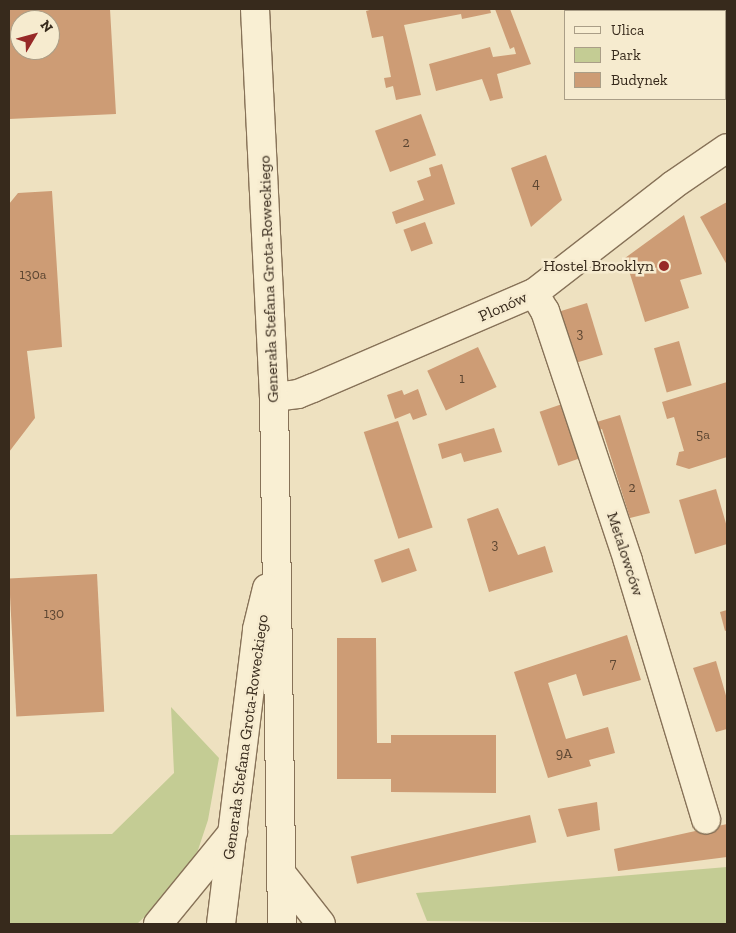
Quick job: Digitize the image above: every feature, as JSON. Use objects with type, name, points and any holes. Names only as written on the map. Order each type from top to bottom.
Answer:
[{"type":"street","name":"Generała Stefana Grota-Roweckiego","points":[[255,9],[274,397],[282,924]]},
{"type":"street","name":"Plonów","points":[[274,397],[298,394],[534,293],[673,185],[727,148]]},
{"type":"street","name":"Metalowców","points":[[534,293],[545,311],[628,561],[706,819]]},
{"type":"street","name":"Generała Stefana Grota-Roweckiego","points":[[221,924],[257,629],[277,550]]},
{"type":"street","points":[[158,924],[233,832]]},
{"type":"street","points":[[282,874],[321,924]]},
{"type":"green space","points":[[171,707],[219,758],[208,820],[198,850],[178,885],[137,924],[9,924],[9,835],[112,834],[174,773]]},
{"type":"green space","points":[[727,867],[727,924],[427,921],[416,893]]},
{"type":"building","points":[[9,9],[110,9],[116,114],[9,119]]},
{"type":"building","points":[[373,9],[490,9],[491,13],[462,19],[461,14],[404,25],[421,95],[396,100],[393,86],[386,88],[384,78],[391,77],[383,36],[372,38],[366,11]]},
{"type":"building","points":[[495,9],[510,9],[531,64],[497,74],[503,98],[490,101],[482,79],[436,91],[429,64],[490,47],[493,57],[516,54],[514,47],[510,49]]},
{"type":"building","points":[[727,16],[727,89],[726,89]]},
{"type":"building","points":[[421,114],[436,155],[390,172],[375,131]]},
{"type":"building","points":[[546,155],[562,200],[531,227],[511,168]]},
{"type":"building","points":[[442,164],[455,204],[396,224],[392,212],[424,200],[417,181],[431,176],[429,168]]},
{"type":"building","points":[[52,191],[62,347],[27,351],[35,418],[9,452],[9,204],[18,193]]},
{"type":"building","points":[[727,202],[727,265],[700,217]]},
{"type":"building","name":"Hostel Brooklyn","points":[[684,215],[702,274],[680,280],[689,308],[645,322],[625,258]]},
{"type":"building","points":[[425,222],[433,244],[411,251],[403,230]]},
{"type":"building","points":[[587,303],[603,355],[571,364],[555,313]]},
{"type":"building","points":[[679,341],[692,385],[667,392],[654,348]]},
{"type":"building","points":[[478,347],[497,387],[446,411],[427,371]]},
{"type":"building","points":[[727,382],[727,457],[689,469],[676,465],[679,452],[684,451],[674,417],[667,419],[662,402]]},
{"type":"building","points":[[418,389],[427,415],[413,420],[410,413],[395,419],[387,395],[402,390],[404,395]]},
{"type":"building","points":[[568,402],[587,456],[558,466],[540,412]]},
{"type":"building","points":[[620,415],[650,513],[630,518],[602,429],[592,432],[590,424]]},
{"type":"building","points":[[398,421],[433,528],[398,539],[364,432]]},
{"type":"building","points":[[494,428],[502,452],[464,462],[461,453],[442,459],[438,444]]},
{"type":"building","points":[[716,489],[727,527],[727,544],[695,554],[679,500]]},
{"type":"building","points":[[498,508],[518,555],[545,546],[553,572],[489,592],[467,519]]},
{"type":"building","points":[[409,548],[417,571],[382,583],[374,560]]},
{"type":"building","points":[[97,574],[104,712],[16,716],[9,579]]},
{"type":"building","points":[[727,610],[727,630],[725,631],[720,612]]},
{"type":"building","points":[[627,635],[641,680],[583,696],[576,674],[548,683],[566,739],[608,727],[615,753],[589,760],[591,766],[548,778],[514,672]]},
{"type":"building","points":[[337,638],[376,638],[377,743],[391,743],[391,735],[496,735],[496,793],[391,792],[391,779],[337,779]]},
{"type":"building","points":[[716,661],[727,699],[727,729],[716,732],[693,668]]},
{"type":"building","points":[[597,802],[600,830],[567,837],[558,809]]},
{"type":"building","points":[[530,815],[536,842],[357,884],[351,856]]},
{"type":"building","points":[[727,824],[727,857],[618,871],[614,849]]},
{"type":"place","name":"Hostel Brooklyn","points":[[664,266]]}]
